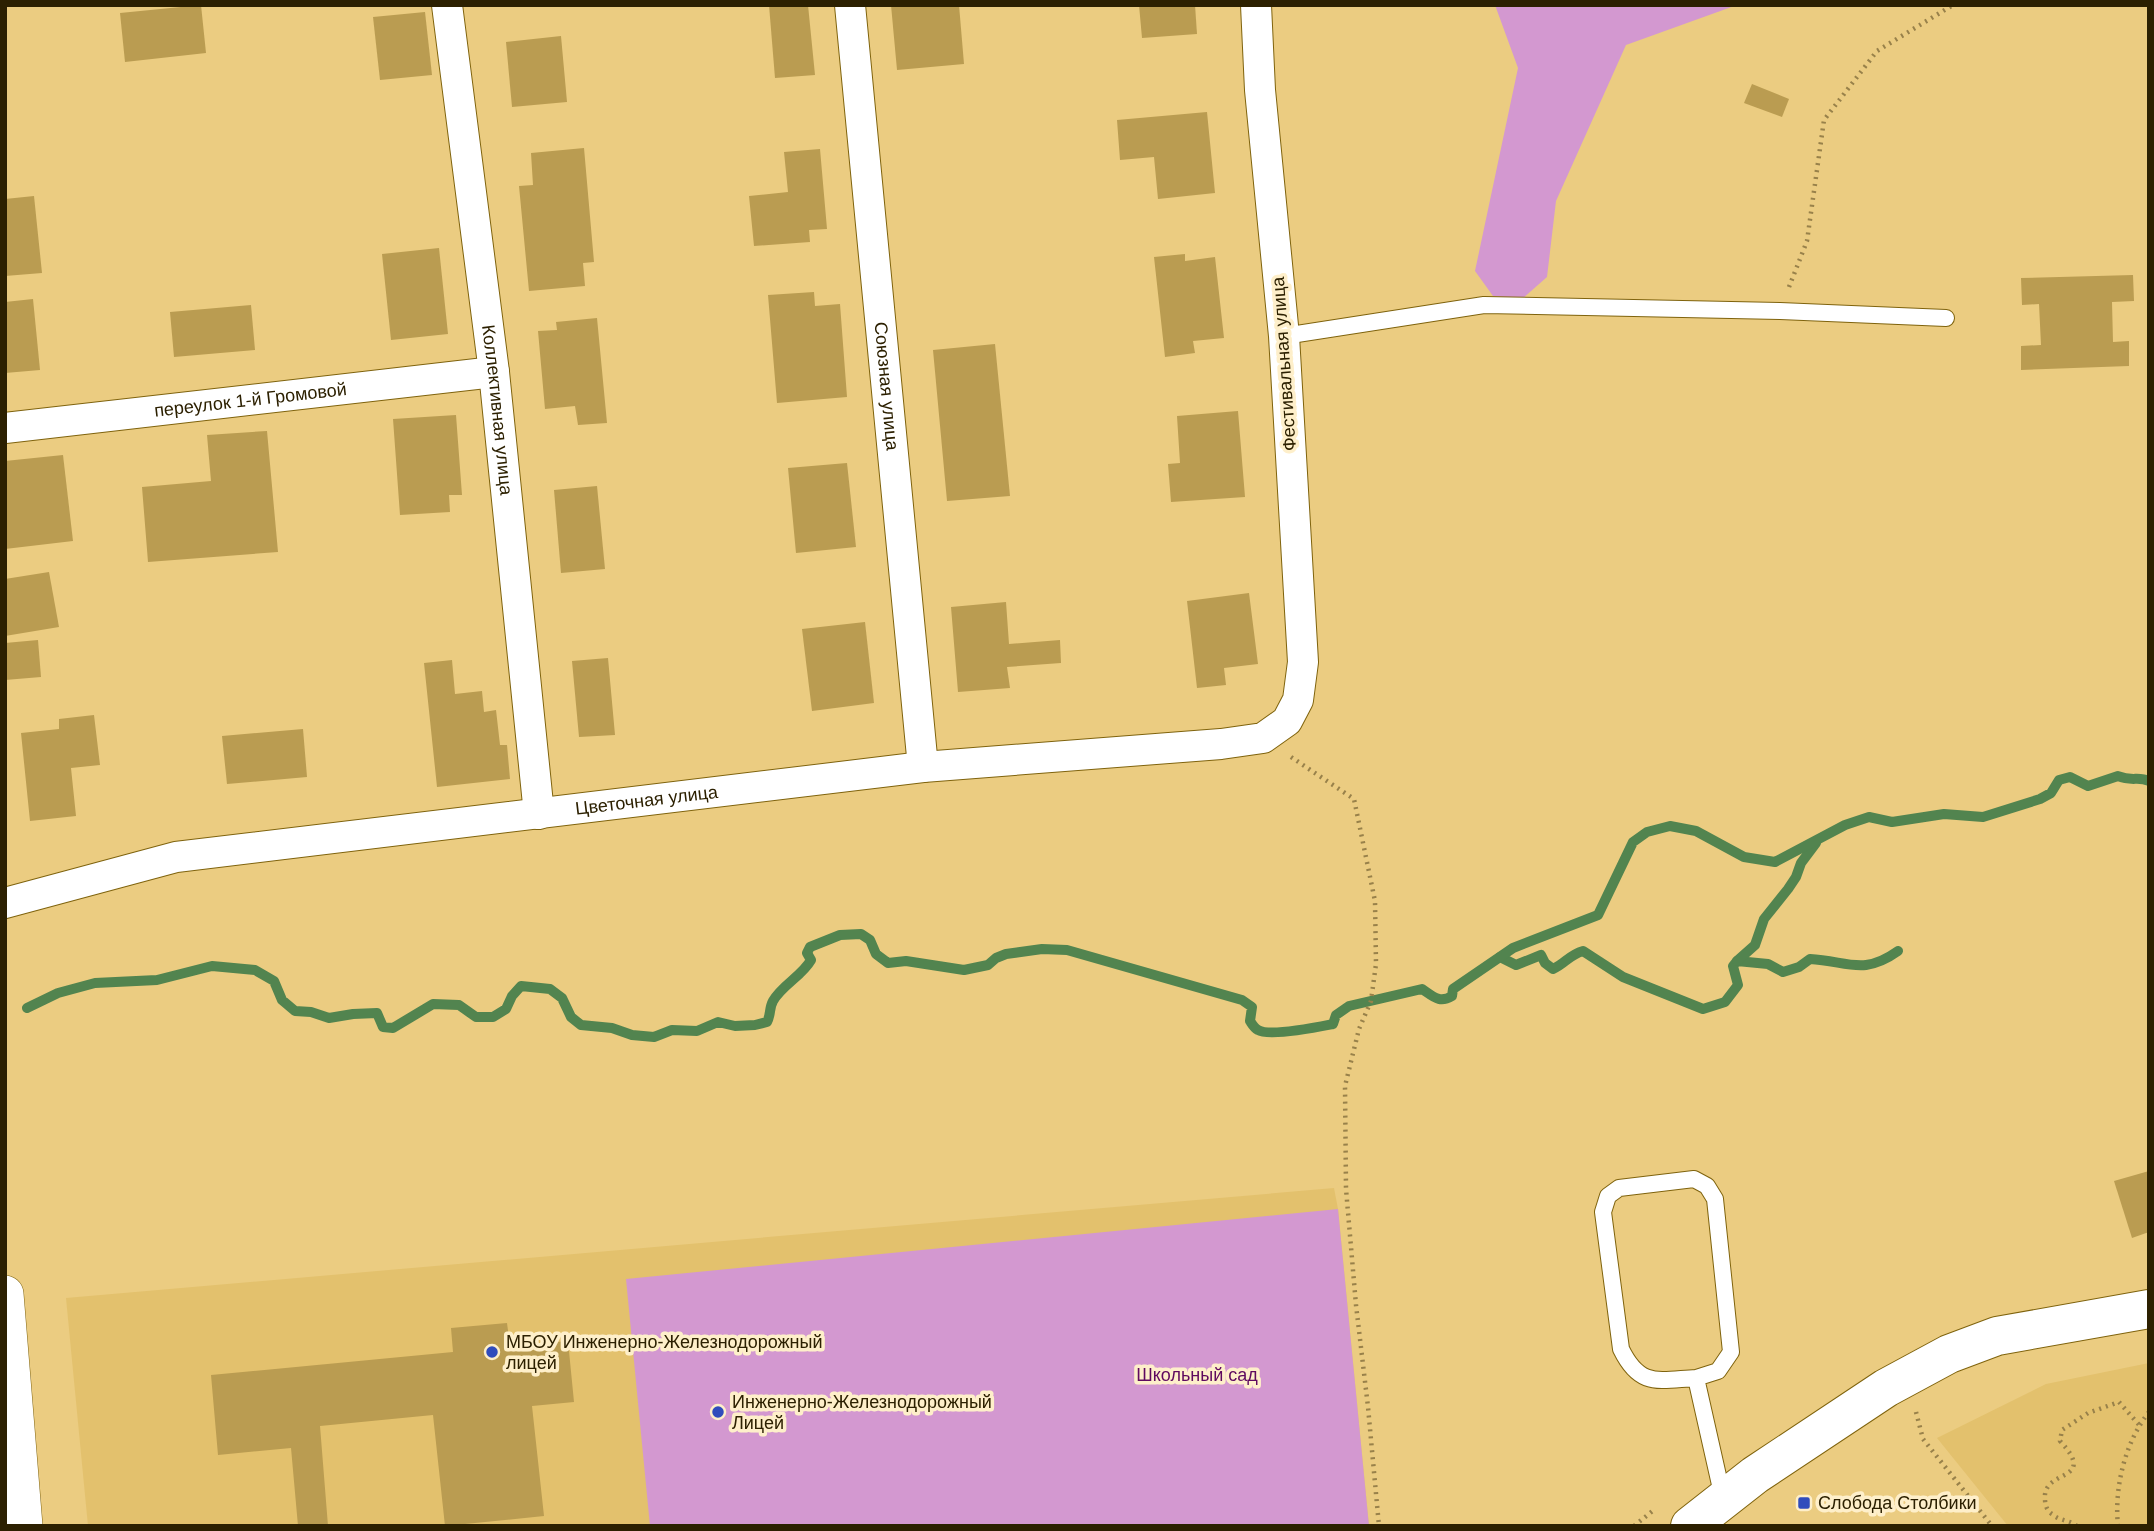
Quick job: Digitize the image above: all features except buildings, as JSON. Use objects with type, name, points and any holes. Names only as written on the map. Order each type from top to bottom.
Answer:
[{"type":"main road","points":[[1690,1526],[1755,1475],[1886,1388],[1949,1354],[1997,1336],[2149,1309]]},
{"type":"street","name":"Коллективная улица","points":[[447,5],[494,372],[540,814]]},
{"type":"street","name":"Союзная улица","points":[[850,5],[923,766]]},
{"type":"street","name":"Фестивальная улица","points":[[1256,5],[1260,90],[1284,337],[1303,662],[1297,700],[1287,721]]},
{"type":"street","name":"переулок 1-й Громовой","points":[[5,428],[494,372]]},
{"type":"street","name":"Цветочная улица","points":[[5,903],[176,857],[923,766],[1221,744],[1263,738],[1287,721]]},
{"type":"street","points":[[5,1294],[23,1526]]},
{"type":"lane","points":[[1284,337],[1485,305],[1780,311],[1946,318]]},
{"type":"lane","points":[[1693,1179],[1707,1185],[1715,1199],[1731,1352],[1718,1371],[1696,1378],[1658,1381],[1642,1377],[1629,1364],[1621,1349],[1603,1212],[1608,1196],[1619,1188],[1693,1179]]},
{"type":"lane","points":[[1696,1378],[1724,1500]]},
{"type":"path","points":[[1780,311],[1807,241],[1824,120],[1877,51],[1953,5]]},
{"type":"path","points":[[1263,738],[1354,799],[1376,901],[1376,964],[1371,1001],[1359,1028],[1345,1086],[1345,1131],[1346,1189],[1356,1306],[1379,1526]]},
{"type":"path","points":[[2077,1526],[2052,1515],[2046,1508],[2044,1496],[2048,1485],[2054,1479],[2063,1478],[2075,1465],[2073,1457],[2060,1441],[2062,1430],[2088,1413],[2119,1402],[2140,1426]]},
{"type":"path","points":[[2118,1526],[2119,1480],[2129,1448],[2149,1412]]},
{"type":"shaded area","name":"Инженерно-Железнодорожный Лицей","points":[[1334,1188],[1369,1526],[88,1526],[66,1298]]},
{"type":"shaded area","points":[[2149,1363],[2149,1526],[2008,1526],[1937,1438],[2046,1384]]},
{"type":"green space","points":[[1495,5],[1737,5],[1626,45],[1556,201],[1547,277],[1522,299],[1493,296],[1475,271],[1518,68]]},
{"type":"green space","name":"Школьный сад","points":[[1338,1209],[1369,1526],[650,1526],[626,1279]]},
{"type":"waterway","points":[[27,1008],[58,993],[95,983],[157,980],[212,966],[255,970],[274,981],[282,1000],[295,1011],[311,1012],[329,1018],[377,1013],[383,1027],[393,1028],[433,1004],[459,1005],[476,1017],[493,1017],[506,1009],[521,986],[550,989],[562,998],[571,1017],[581,1025],[654,1037],[672,1030],[697,1031],[718,1022],[735,1026],[767,1022],[777,995],[811,960],[807,953],[810,947],[840,935],[861,934],[870,940],[876,954],[888,963],[906,961],[964,970],[988,965],[1006,954],[1042,949],[1067,950],[1242,1000],[1252,1007],[1250,1021],[1253,1026],[1264,1032],[1283,1032],[1333,1024],[1336,1015],[1349,1006],[1422,989],[1440,999],[1452,996],[1453,989],[1513,948],[1598,915],[1633,842],[1647,832],[1670,826],[1696,831],[1744,857],[1775,862],[1845,825],[1869,817],[1892,822],[1944,814],[1983,817],[2040,799],[2051,793],[2059,780],[2070,777],[2088,786],[2118,776],[2149,781]]},
{"type":"waterway","points":[[1737,961],[1755,945],[1764,919],[1788,889],[1801,863],[1816,843]]},
{"type":"waterway","points":[[1500,957],[1516,965],[1541,955],[1545,963],[1553,969],[1583,951],[1623,977],[1703,1009],[1725,1002],[1738,985],[1733,966],[1737,961],[1768,964],[1783,972],[1799,967],[1810,959],[1865,965],[1886,959],[1898,951]]},
{"type":"place","name":"МБОУ Инженерно-Железнодорожный лицей","points":[[492,1352]]},
{"type":"place","name":"Инженерно-Железнодорожный Лицей","points":[[718,1412]]},
{"type":"place","name":"Слобода Столбики","points":[[1804,1503]]}]
